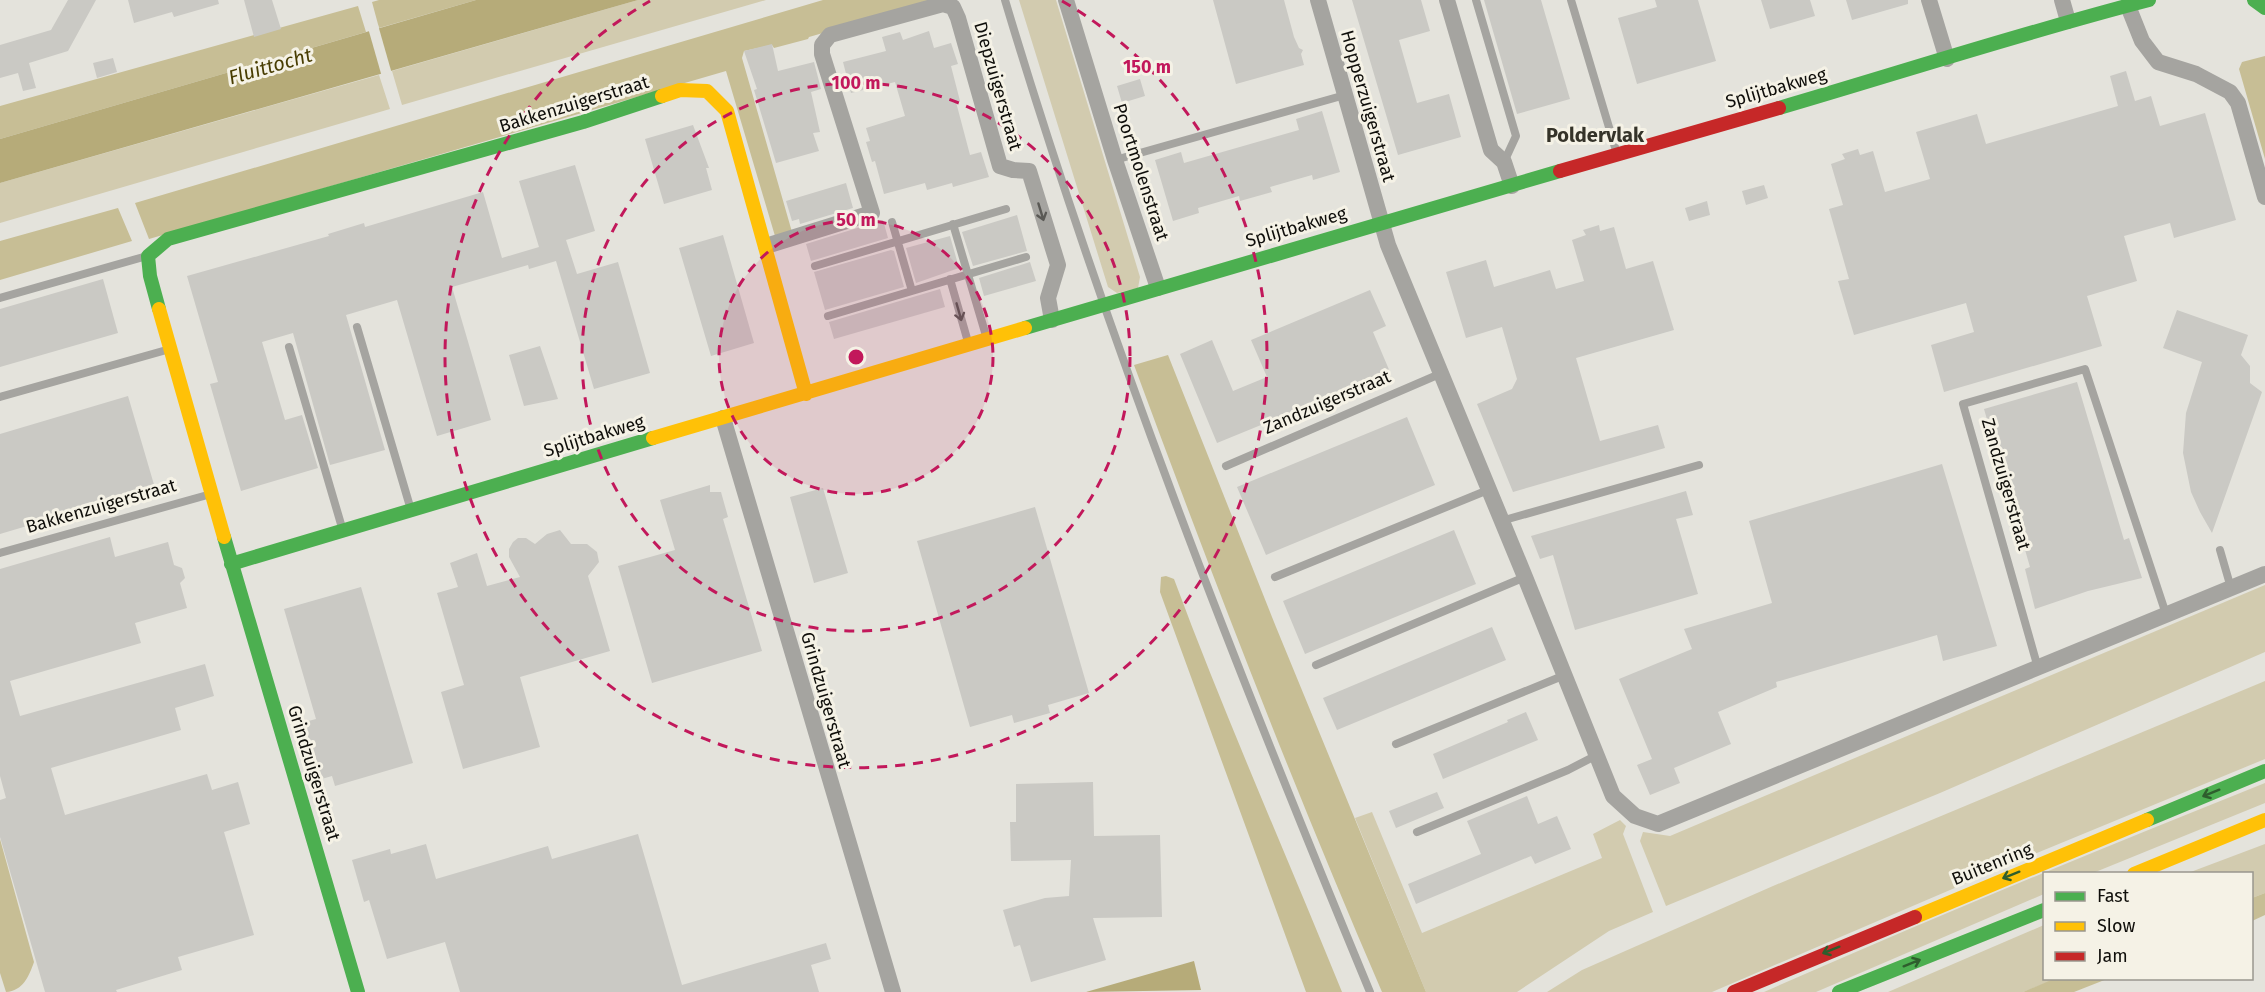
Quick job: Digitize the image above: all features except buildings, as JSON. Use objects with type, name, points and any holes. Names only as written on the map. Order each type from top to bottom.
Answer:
[{"type":"main road","name":"Splijtbakweg","points":[[231,564],[1158,288],[1947,59],[2068,21],[2149,0]]},
{"type":"main road","points":[[2254,0],[2265,8]]},
{"type":"main road","name":"Bakkenzuigerstraat","points":[[148,256],[168,238],[583,122],[680,90],[707,91],[727,111],[806,394]]},
{"type":"main road","points":[[148,256],[150,276],[231,564]]},
{"type":"main road","name":"Grindzuigerstraat","points":[[231,564],[358,992]]},
{"type":"main road","name":"Buitenring","points":[[1734,992],[2265,771]]},
{"type":"main road","points":[[2136,872],[2265,820]]},
{"type":"main road","points":[[1839,992],[2043,910]]},
{"type":"street","name":"Poortmolenstraat","points":[[1066,0],[1115,160],[1158,288]]},
{"type":"street","name":"Hopperzuigerstraat","points":[[1318,0],[1381,223]]},
{"type":"street","points":[[1447,0],[1491,150],[1504,162],[1512,186]]},
{"type":"street","points":[[1929,0],[1947,59]]},
{"type":"street","points":[[2062,0],[2068,21]]},
{"type":"street","name":"Diepzuigerstraat","points":[[766,246],[872,213],[822,54],[822,45],[830,35],[943,4],[953,7],[958,18],[1000,166],[1029,171],[1058,266],[1048,298],[1052,320]]},
{"type":"street","points":[[2128,6],[2142,41],[2158,62],[2196,74],[2230,92],[2238,103],[2265,197]]},
{"type":"street","points":[[1381,223],[1612,796],[1635,816],[1659,824],[2265,574]]},
{"type":"street","name":"Grindzuigerstraat","points":[[723,418],[893,992]]},
{"type":"lane","points":[[1005,0],[1037,106],[1104,305],[1211,600],[1370,992]]},
{"type":"lane","points":[[1476,0],[1516,136],[1504,162]]},
{"type":"lane","points":[[1571,0],[1617,154]]},
{"type":"lane","points":[[1115,160],[1345,95]]},
{"type":"lane","points":[[815,266],[1006,209]]},
{"type":"lane","points":[[892,222],[912,291]]},
{"type":"lane","points":[[953,224],[987,340]]},
{"type":"lane","name":"Bakkenzuigerstraat","points":[[0,298],[148,256]]},
{"type":"lane","points":[[828,316],[1026,257]]},
{"type":"lane","points":[[950,279],[969,345]]},
{"type":"lane","points":[[357,327],[411,511]]},
{"type":"lane","points":[[289,347],[343,531]]},
{"type":"lane","points":[[0,397],[170,349]]},
{"type":"lane","name":"Zandzuigerstraat","points":[[2038,668],[1963,404],[2085,369],[2166,615]]},
{"type":"lane","name":"Zandzuigerstraat","points":[[1226,466],[1442,373]]},
{"type":"lane","points":[[1501,521],[1699,465]]},
{"type":"lane","points":[[1275,577],[1488,490]]},
{"type":"lane","name":"Bakkenzuigerstraat","points":[[0,554],[211,494]]},
{"type":"lane","points":[[2220,550],[2231,588]]},
{"type":"lane","points":[[1316,665],[1525,577]]},
{"type":"lane","points":[[1396,744],[1564,675]]},
{"type":"lane","points":[[1417,832],[1568,770],[1597,755]]},
{"type":"shaded area","points":[[379,0],[476,0],[379,28],[372,2]]},
{"type":"shaded area","points":[[638,0],[766,0],[402,105],[392,71]]},
{"type":"shaded area","points":[[823,0],[937,0],[774,48],[772,45],[744,51],[742,58],[792,232],[775,236],[726,71],[149,239],[135,203]]},
{"type":"shaded area","points":[[1019,0],[1056,0],[1140,277],[1138,288],[1117,293],[1108,287]]},
{"type":"shaded area","points":[[358,6],[366,32],[0,139],[0,106]]},
{"type":"shaded area","points":[[2265,56],[2265,159],[2239,69],[2242,62]]},
{"type":"shaded area","points":[[379,75],[390,109],[0,223],[0,183]]},
{"type":"shaded area","points":[[118,208],[132,241],[0,280],[0,241]]},
{"type":"shaded area","points":[[1168,355],[1276,627],[1426,992],[1382,992],[1285,759],[1134,365]]},
{"type":"shaded area","points":[[1161,577],[1174,579],[1235,735],[1342,992],[1306,992],[1160,592]]},
{"type":"shaded area","points":[[2265,585],[2265,652],[1940,793],[1666,906],[1640,841],[1643,832],[1670,836]]},
{"type":"shaded area","points":[[2265,681],[2265,759],[2020,860],[1712,992],[1547,992],[1582,970],[1773,886]]},
{"type":"shaded area","points":[[2265,783],[2265,803],[2095,872],[2046,872]]},
{"type":"shaded area","points":[[1372,812],[1422,933],[1602,858],[1593,834],[1620,820],[1626,826],[1623,834],[1653,912],[1609,931],[1517,992],[1426,992],[1355,818]]},
{"type":"shaded area","points":[[0,839],[34,962],[21,986],[6,992],[0,973]]},
{"type":"shaded area","points":[[2265,844],[2265,893],[2253,898],[2253,872],[2191,872]]},
{"type":"shaded area","points":[[2043,873],[2043,894],[1816,992],[1764,992],[1889,938]]},
{"type":"shaded area","points":[[2265,893],[2265,915],[2253,921],[2253,898]]},
{"type":"shaded area","points":[[2043,925],[2043,980],[2053,980],[2023,992],[1888,992]]},
{"type":"shaded area","points":[[2051,980],[2104,980],[2074,992],[2023,992]]},
{"type":"water","name":"Fluittocht","points":[[476,0],[638,0],[0,183],[0,139]]},
{"type":"water","points":[[1194,961],[1201,990],[1086,992]]},
{"type":"pier","points":[[378,25],[392,74],[382,77],[368,28]]},
{"type":"traffic: fast","points":[[1779,108],[2149,0]]},
{"type":"traffic: fast","points":[[2254,0],[2265,8]]},
{"type":"traffic: fast","points":[[159,309],[150,276],[148,256],[168,239],[583,122],[662,96]]},
{"type":"traffic: fast","points":[[1025,328],[1560,171]]},
{"type":"traffic: fast","points":[[231,564],[653,438]]},
{"type":"traffic: fast","points":[[224,537],[358,992]]},
{"type":"traffic: fast","points":[[2147,820],[2265,771]]},
{"type":"traffic: fast","points":[[1839,992],[2043,910]]},
{"type":"traffic: slow","points":[[662,96],[680,90],[707,91],[727,111],[806,394]]},
{"type":"traffic: slow","points":[[159,309],[224,537]]},
{"type":"traffic: slow","points":[[653,438],[1025,328]]},
{"type":"traffic: slow","points":[[1915,917],[2147,820]]},
{"type":"traffic: slow","points":[[2139,872],[2265,820]]},
{"type":"traffic: jam","points":[[1560,171],[1779,108]]},
{"type":"traffic: jam","points":[[1734,992],[1915,917]]},
{"type":"district","name":"Poldervlak","points":[[1595,135]]}]
